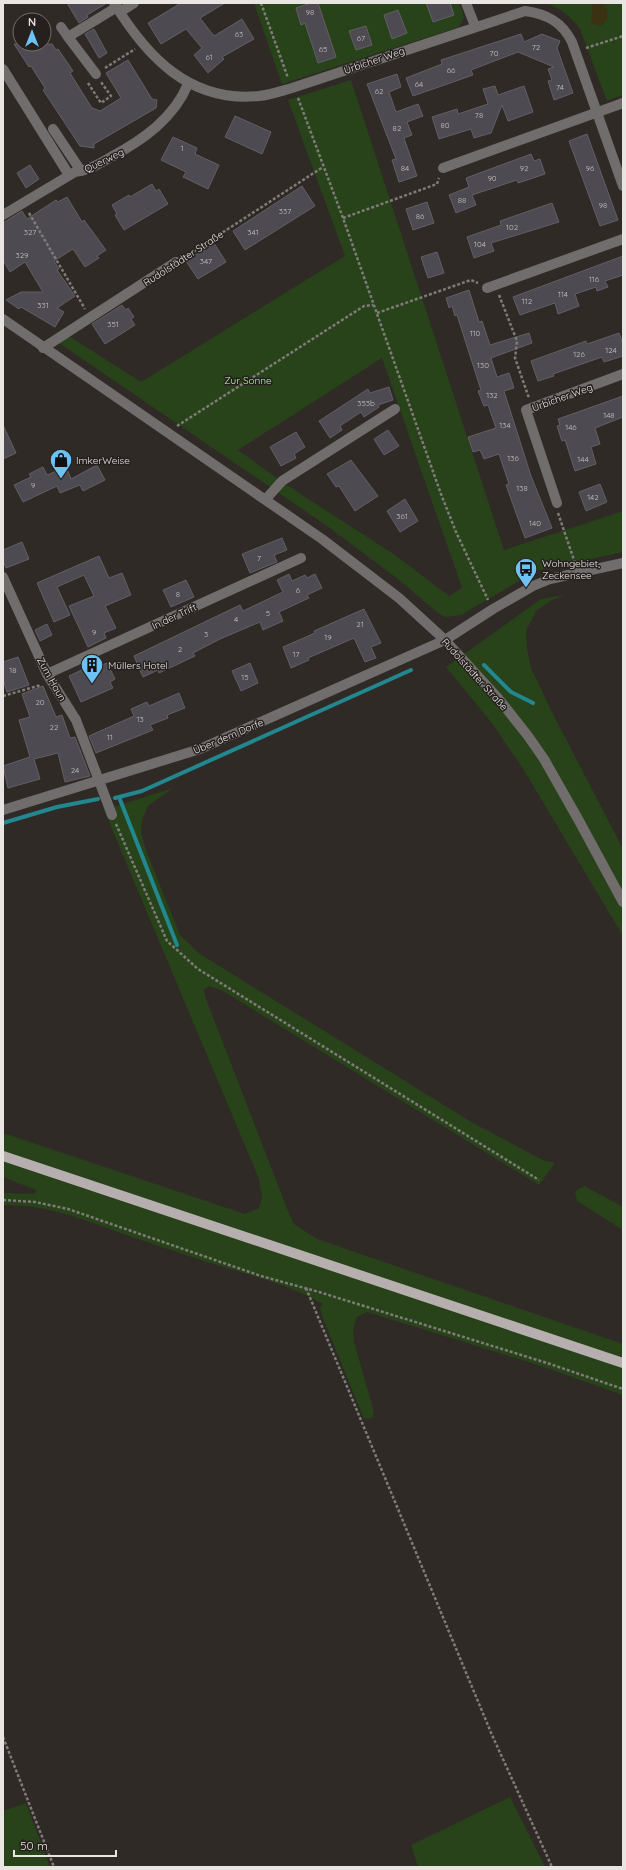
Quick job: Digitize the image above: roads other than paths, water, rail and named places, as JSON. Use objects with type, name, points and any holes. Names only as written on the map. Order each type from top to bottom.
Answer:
[{"type":"main road","points":[[3,1156],[623,1363]]},
{"type":"street","points":[[68,37],[117,7],[134,3]]},
{"type":"street","points":[[466,3],[475,26]]},
{"type":"street","name":"Urbicher Weg","points":[[117,7],[142,45],[164,66],[188,84],[208,91],[232,96],[259,96],[292,88],[475,26],[525,11],[537,12],[558,22],[567,32],[576,52],[623,186]]},
{"type":"street","points":[[61,27],[96,74]]},
{"type":"street","points":[[3,69],[69,175]]},
{"type":"street","name":"Querweg","points":[[3,215],[69,175],[75,172],[87,170],[135,144],[148,135],[164,119],[183,96],[188,84]]},
{"type":"street","points":[[443,168],[623,103]]},
{"type":"street","points":[[53,129],[81,171]]},
{"type":"street","points":[[491,286],[623,239]]},
{"type":"street","name":"Rudolstädter Straße","points":[[43,348],[176,262]]},
{"type":"street","name":"Rudolstädter Straße","points":[[3,319],[43,348],[266,499],[399,598],[445,640],[488,686],[528,736],[555,779],[623,902]]},
{"type":"street","name":"Urbicher Weg","points":[[557,503],[529,409],[623,374]]},
{"type":"street","points":[[266,499],[282,481],[395,409]]},
{"type":"street","name":"In der Trift","points":[[48,674],[301,558]]},
{"type":"street","name":"Über dem Dorfe","points":[[3,810],[200,749],[445,640],[526,589],[550,579],[623,563]]},
{"type":"street","name":"Zum Haun","points":[[3,577],[48,674],[76,720],[112,816]]},
{"type":"waterway","points":[[484,665],[511,692],[533,703]]},
{"type":"waterway","points":[[115,798],[142,791],[411,670]]},
{"type":"waterway","points":[[119,797],[177,945]]},
{"type":"waterway","points":[[3,823],[57,807],[98,799]]},
{"type":"place","name":"ImkerWeise","points":[[61,480]]},
{"type":"place","name":"Wohngebiet, Zeckensee","points":[[526,588]]},
{"type":"place","name":"Müllers Hotel","points":[[92,684]]},
{"type":"park label","name":"Zur Sonne","points":[[248,380]]}]
